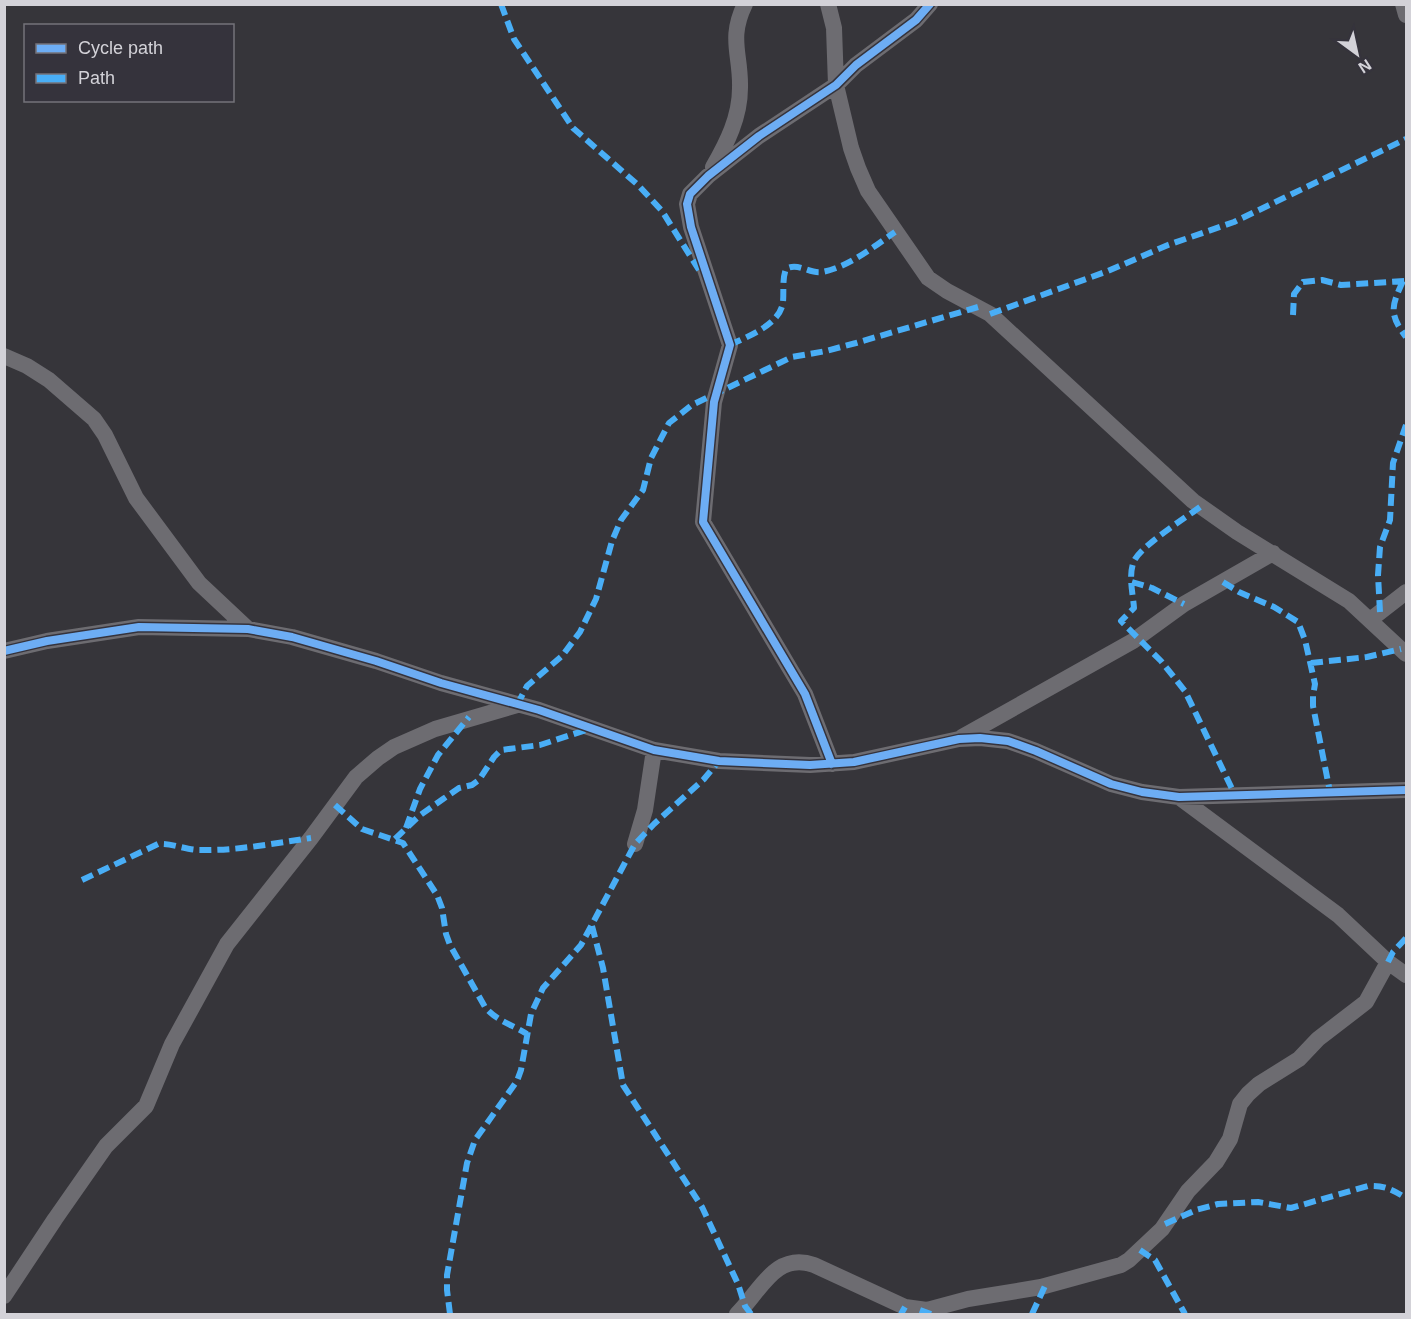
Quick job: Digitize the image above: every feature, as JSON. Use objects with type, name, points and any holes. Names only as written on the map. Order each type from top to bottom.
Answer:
[{"type":"street","points":[[708,176],[729,141],[737,112],[740,88],[735,40],[738,22],[745,4]]},
{"type":"street","points":[[828,4],[834,28],[836,85],[851,148],[868,191],[928,278],[990,314],[1193,501],[1237,532],[1349,601],[1407,654]]},
{"type":"street","points":[[832,764],[805,694],[703,522],[714,402],[730,345],[692,227],[687,204],[690,194],[708,176],[759,136],[836,85],[856,65],[916,20],[930,4]]},
{"type":"street","points":[[1403,4],[1407,15]]},
{"type":"street","points":[[4,356],[27,366],[49,380],[94,418],[105,435],[136,498],[199,583],[248,629]]},
{"type":"street","points":[[959,739],[1133,641],[1184,604],[1273,553]]},
{"type":"street","points":[[1370,620],[1407,592]]},
{"type":"street","points":[[4,651],[47,641],[139,627],[248,629],[292,637],[539,710],[654,750],[719,761],[832,764],[873,759],[959,739],[980,738],[1008,741],[1110,784],[1142,792],[1179,797],[1407,790]]},
{"type":"street","points":[[4,1296],[106,1146],[146,1106],[172,1044],[227,944],[356,777],[394,747],[425,733],[469,717],[517,705]]},
{"type":"street","points":[[635,844],[645,810],[654,750]]},
{"type":"street","points":[[1179,797],[1345,920],[1388,962],[1407,975]]},
{"type":"street","points":[[736,1314],[764,1281],[778,1269],[798,1260],[814,1265],[905,1307],[927,1310],[968,1299],[1041,1287],[1121,1265],[1162,1229],[1188,1191],[1216,1162],[1230,1139],[1240,1104],[1248,1094],[1259,1084],[1299,1059],[1318,1039],[1366,1002],[1388,962]]},
{"type":"marked path","points":[[501,4],[514,39],[573,128],[638,185],[662,211],[699,270]]},
{"type":"marked path","points":[[990,314],[1234,222],[1406,139]]},
{"type":"marked path","points":[[730,345],[754,334],[776,317],[783,302],[786,269],[795,267],[822,272],[842,266],[895,232]]},
{"type":"marked path","points":[[1293,315],[1294,294],[1303,282],[1322,280],[1341,285],[1406,281]]},
{"type":"marked path","points":[[1403,281],[1394,304],[1394,316],[1406,337]]},
{"type":"marked path","points":[[517,705],[527,686],[562,656],[580,632],[596,599],[612,541],[621,520],[643,490],[651,458],[669,423],[692,405],[792,357],[856,343],[978,307]]},
{"type":"marked path","points":[[1380,612],[1378,575],[1380,547],[1390,520],[1393,463],[1406,425]]},
{"type":"marked path","points":[[1200,507],[1154,540],[1138,555],[1131,572],[1134,608],[1121,621],[1161,661],[1185,691],[1235,795]]},
{"type":"marked path","points":[[1132,582],[1152,588],[1184,604]]},
{"type":"marked path","points":[[1223,582],[1239,592],[1274,607],[1298,622],[1305,640],[1315,684],[1313,706],[1330,792]]},
{"type":"marked path","points":[[1311,663],[1367,657],[1401,649]]},
{"type":"marked path","points":[[406,828],[420,789],[438,755],[469,717]]},
{"type":"marked path","points":[[395,839],[419,816],[443,799],[459,788],[472,785],[479,780],[501,750],[540,745],[589,729]]},
{"type":"marked path","points":[[450,1314],[447,1275],[467,1163],[475,1140],[517,1081],[531,1014],[543,988],[581,945],[635,844],[704,779],[719,761]]},
{"type":"marked path","points":[[335,805],[362,829],[403,843],[437,895],[450,945],[485,1007],[499,1019],[527,1034]]},
{"type":"marked path","points":[[82,880],[158,844],[195,850],[214,850],[311,838]]},
{"type":"marked path","points":[[592,926],[603,968],[623,1085],[702,1207],[738,1284],[745,1306],[751,1314]]},
{"type":"marked path","points":[[1388,962],[1393,952],[1406,938]]},
{"type":"marked path","points":[[1165,1224],[1196,1210],[1218,1204],[1258,1202],[1291,1208],[1368,1186],[1379,1186],[1406,1198]]},
{"type":"marked path","points":[[1140,1250],[1155,1260],[1185,1314]]},
{"type":"marked path","points":[[1032,1314],[1045,1286]]},
{"type":"marked path","points":[[901,1314],[905,1307]]},
{"type":"marked path","points":[[920,1310],[931,1314]]},
{"type":"cycle path","points":[[832,764],[805,694],[703,522],[714,402],[730,345],[691,227],[687,204],[690,194],[708,176],[759,136],[836,85],[856,65],[916,20],[930,4]]},
{"type":"cycle path","points":[[4,651],[47,641],[139,627],[248,629],[292,637],[376,661],[441,683],[539,710],[654,750],[719,761],[810,765],[854,762],[959,739],[980,738],[1008,741],[1111,784],[1142,792],[1179,797],[1406,790]]}]
